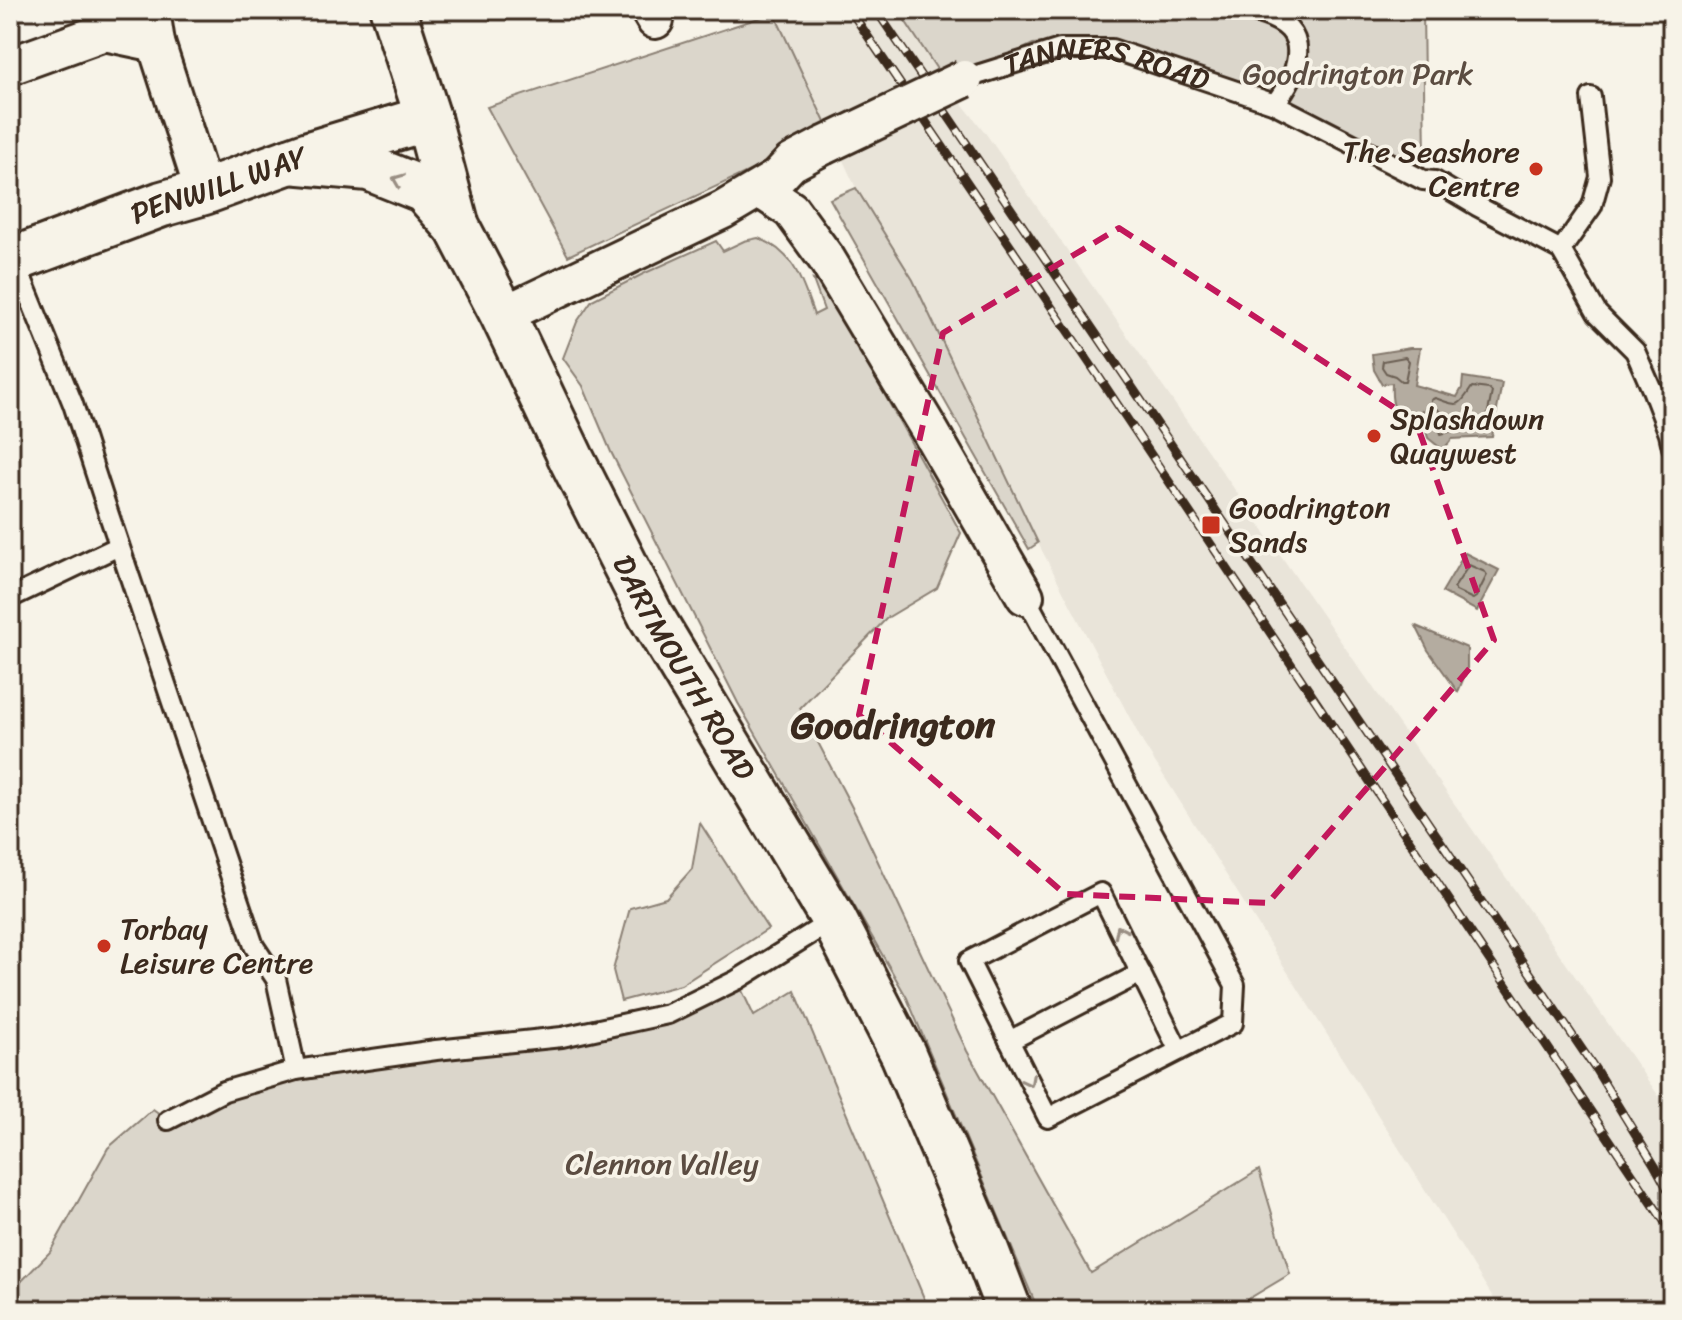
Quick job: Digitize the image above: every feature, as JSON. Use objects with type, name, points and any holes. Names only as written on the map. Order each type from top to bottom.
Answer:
[{"type":"main road","name":"DARTMOUTH ROAD","points":[[393,10],[428,118],[457,227],[651,616],[834,920],[903,1054],[1009,1310]]},
{"type":"main road","name":"PENWILL WAY","points":[[12,260],[162,204],[428,118]]},
{"type":"main road","points":[[289,161],[369,168],[424,190],[457,227]]},
{"type":"street","points":[[10,66],[104,32],[154,26],[204,192]]},
{"type":"street","name":"TANNERS ROAD","points":[[503,315],[723,210],[777,178],[791,163],[964,79]]},
{"type":"street","points":[[760,189],[791,210],[826,258],[1025,596]]},
{"type":"lane","points":[[1245,10],[1266,15],[1286,25],[1292,34],[1297,50],[1292,76],[1275,104]]},
{"type":"lane","name":"TANNERS ROAD","points":[[964,79],[1060,49],[1112,49],[1275,104],[1423,180],[1435,181],[1561,250]]},
{"type":"lane","points":[[1591,97],[1600,177],[1592,206],[1561,250],[1597,313],[1635,351],[1671,439]]},
{"type":"lane","points":[[12,260],[73,404],[254,946],[276,979],[296,1070]]},
{"type":"lane","points":[[10,598],[119,546]]},
{"type":"lane","points":[[1025,596],[1235,985],[1233,1023],[1179,1051],[1048,1118],[969,961],[1101,893],[1179,1051]]},
{"type":"lane","points":[[168,1120],[224,1091],[296,1070],[436,1050],[562,1037],[668,1014],[737,980],[834,920]]},
{"type":"lane","points":[[1009,1041],[1141,973]]},
{"type":"highlighted area","points":[[1119,228],[1416,422],[1494,640],[1268,903],[1065,894],[859,715],[943,333]]},
{"type":"shaded area","points":[[772,10],[898,10],[948,86],[984,131],[1672,1115],[1672,1310],[1501,1310],[1143,743],[1038,543],[913,280],[856,188]]},
{"type":"green space","name":"Goodrington Park","points":[[898,10],[1423,10],[1423,180],[1133,47],[1093,38],[1033,44],[948,86]]},
{"type":"green space","points":[[774,13],[830,133],[568,256],[487,107]]},
{"type":"green space","points":[[856,188],[913,280],[1038,543],[1029,549],[830,199]]},
{"type":"green space","points":[[758,238],[781,251],[789,260],[801,280],[814,315],[824,310],[813,280],[824,285],[961,533],[937,588],[887,618],[800,708],[857,817],[967,1051],[1091,1273],[1259,1170],[1290,1274],[1230,1310],[1038,1310],[907,998],[738,703],[611,452],[583,386],[563,358],[577,322],[592,300],[716,241],[723,251]]},
{"type":"green space","points":[[700,823],[768,929],[681,985],[621,1001],[613,970],[630,908],[666,898],[692,869]]},
{"type":"green space","name":"Clennon Valley","points":[[737,980],[754,1016],[795,991],[929,1310],[10,1310],[10,1293],[50,1252],[108,1148],[153,1109],[168,1120],[224,1091],[667,1014]]},
{"type":"water","points":[[1420,348],[1414,385],[1457,397],[1463,377],[1502,383],[1492,437],[1452,439],[1443,450],[1428,438],[1426,431],[1435,422],[1432,414],[1422,410],[1409,422],[1399,415],[1392,401],[1392,383],[1382,384],[1374,370],[1372,354]]},
{"type":"water","points":[[1465,553],[1499,570],[1477,611],[1442,592]]},
{"type":"water","points":[[1416,626],[1467,648],[1467,670],[1458,692],[1428,650]]},
{"type":"railway","points":[[850,10],[1672,1233]]},
{"type":"railway","points":[[876,10],[1596,1070],[1672,1197]]},
{"type":"place","name":"The Seashore Centre","points":[[1536,169]]},
{"type":"place","name":"Splashdown Quaywest","points":[[1374,436]]},
{"type":"place","name":"Goodrington Sands","points":[[1211,525]]},
{"type":"place","name":"Torbay Leisure Centre","points":[[104,946]]},
{"type":"district","name":"Goodrington","points":[[893,725]]}]
